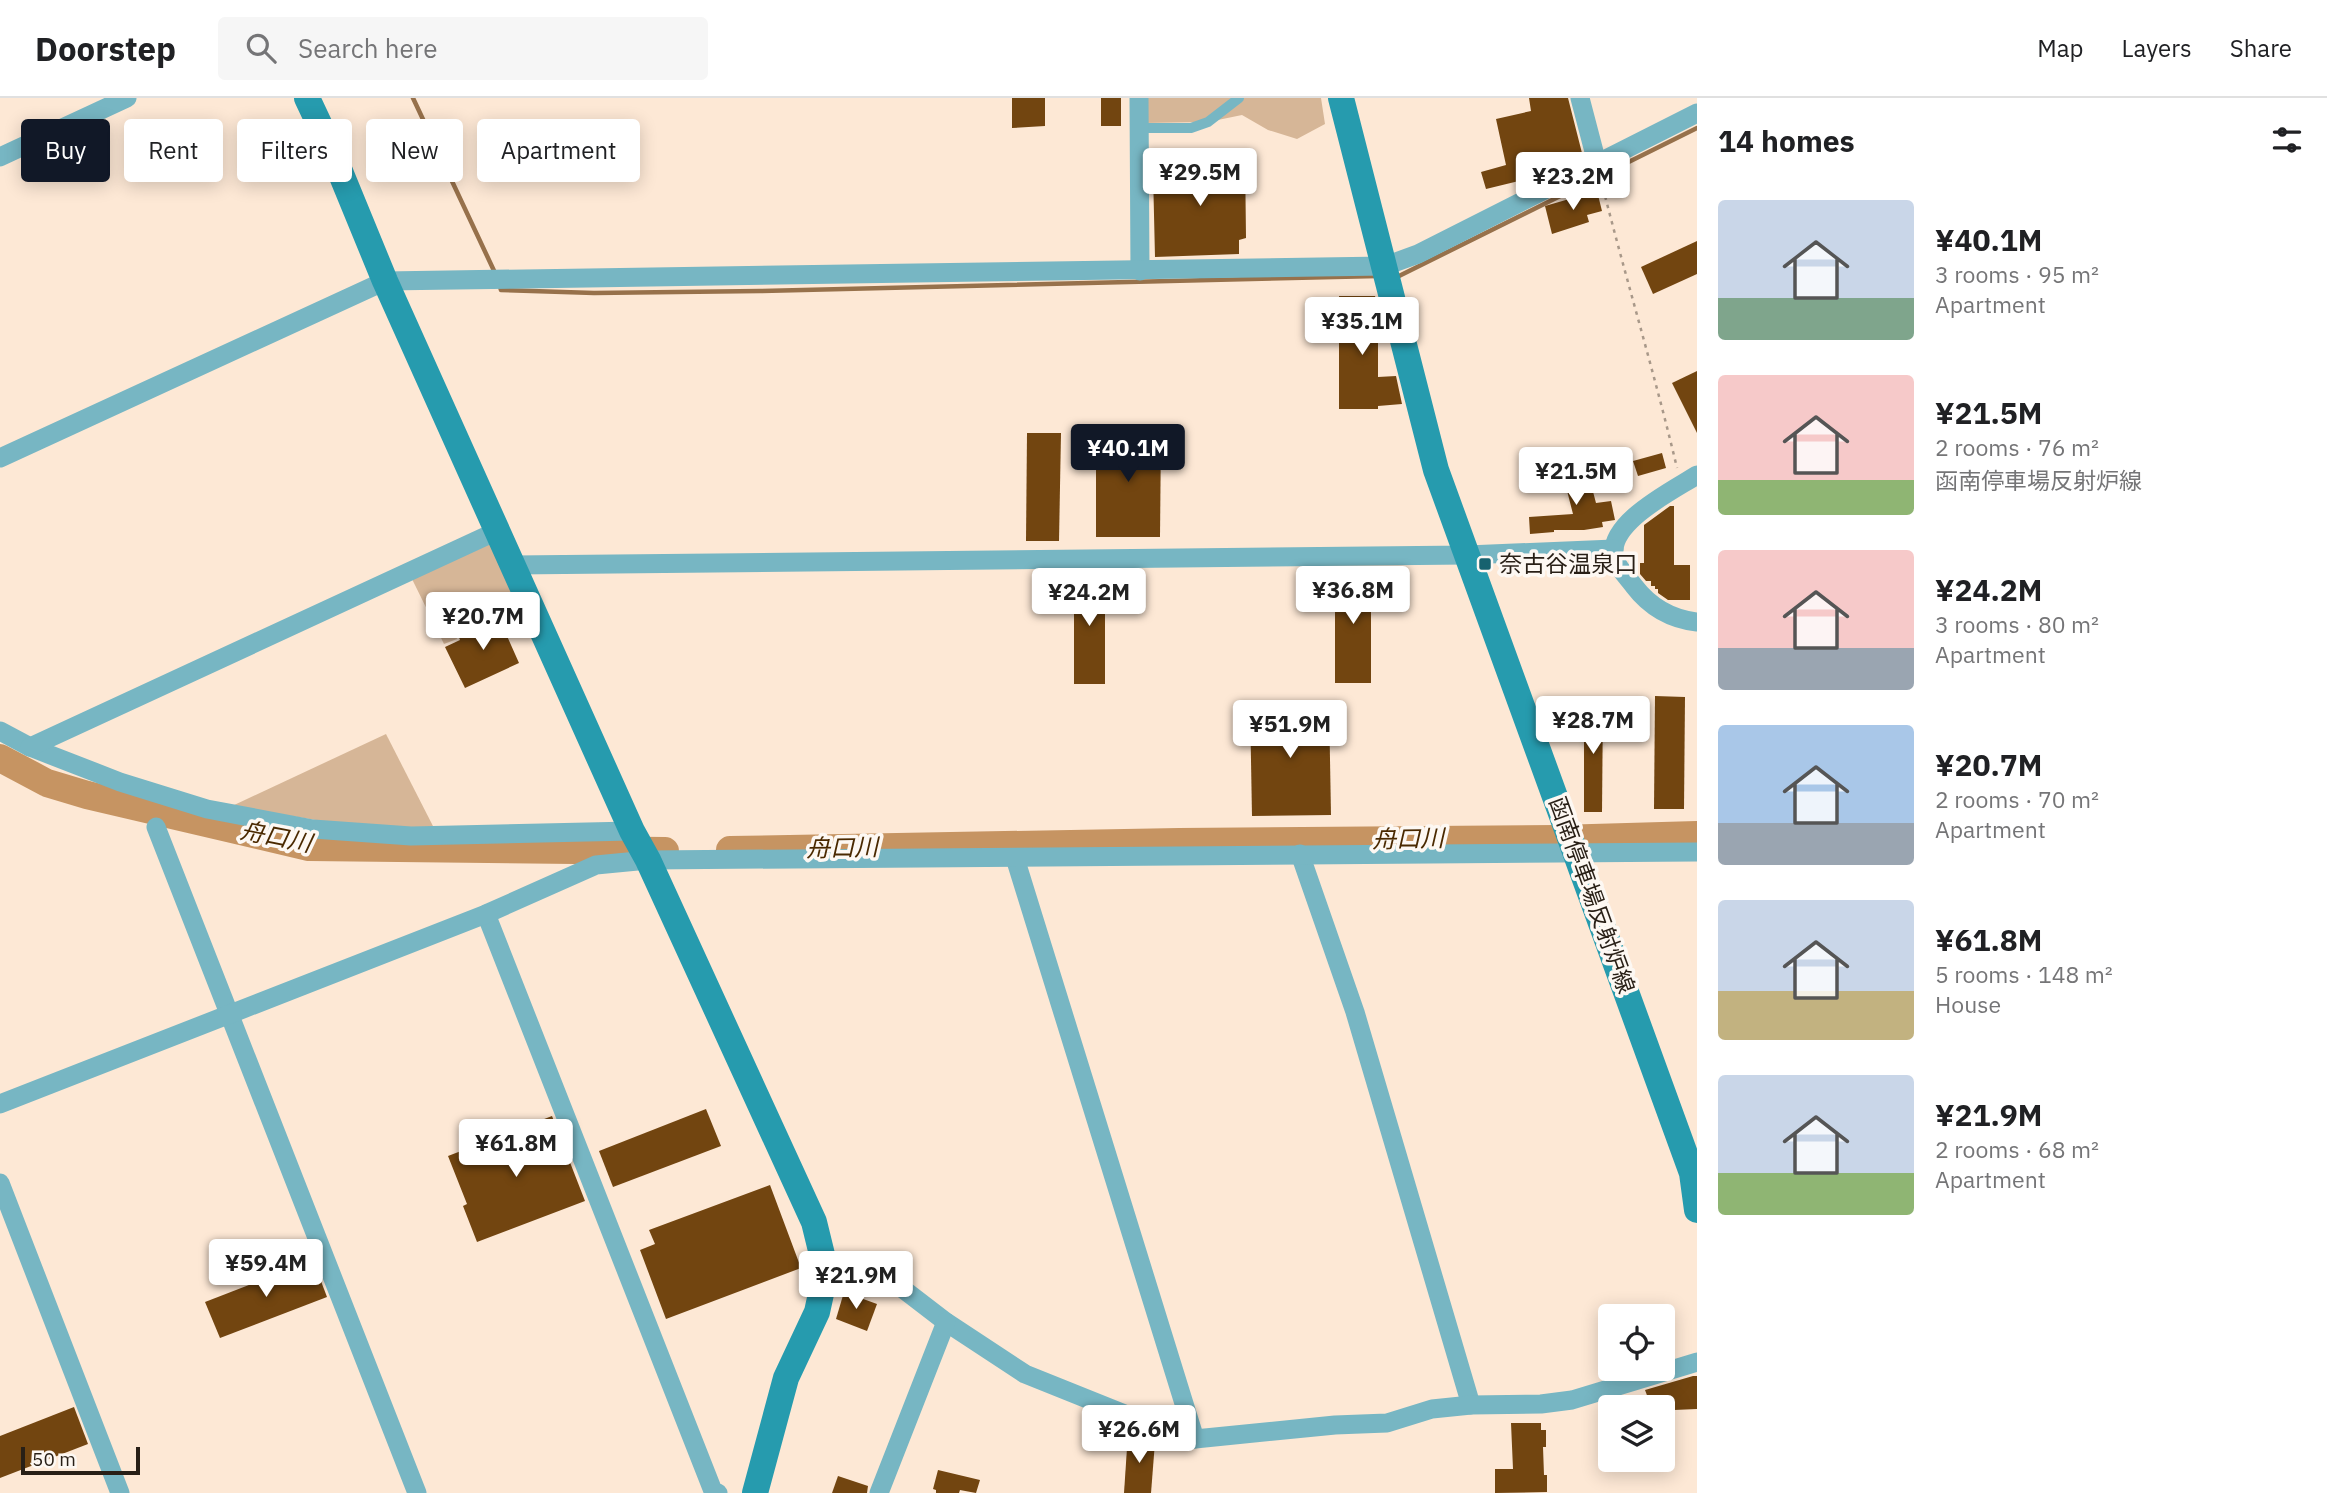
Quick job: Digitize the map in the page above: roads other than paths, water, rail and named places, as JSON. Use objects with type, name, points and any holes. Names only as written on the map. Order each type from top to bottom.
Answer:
[{"type":"street","points":[[0,157],[127,98]]},
{"type":"street","points":[[307,98],[385,281],[632,831],[648,860],[814,1222],[826,1271],[817,1312],[786,1378],[755,1493]]},
{"type":"street","points":[[1139,98],[1140,271]]},
{"type":"street","name":"函南停車場反射炉線","points":[[1340,98],[1436,470],[1692,1172],[1697,1210]]},
{"type":"street","points":[[1580,98],[1597,163]]},
{"type":"street","points":[[0,458],[385,281],[1140,271],[1386,272],[1697,113]]},
{"type":"street","points":[[1689,480],[1648,504],[1632,518],[1614,549],[1615,560],[1641,595],[1654,607],[1668,615],[1697,622]]},
{"type":"street","points":[[30,747],[497,531]]},
{"type":"street","points":[[514,565],[1467,555],[1614,549]]},
{"type":"street","points":[[0,731],[30,747],[120,782],[207,809],[313,829],[411,836],[632,831]]},
{"type":"street","points":[[156,827],[417,1493]]},
{"type":"street","points":[[0,1104],[486,914],[596,865],[648,860],[1300,854],[1573,843],[1697,852]]},
{"type":"street","points":[[1300,854],[1355,1012],[1471,1405]]},
{"type":"street","points":[[1015,858],[1195,1439]]},
{"type":"street","points":[[486,914],[713,1492]]},
{"type":"street","points":[[0,1183],[120,1493]]},
{"type":"street","points":[[826,1271],[866,1268],[890,1279],[946,1322],[1025,1374],[1172,1433],[1195,1439],[1335,1425],[1387,1423],[1432,1409],[1572,1400],[1697,1362]]},
{"type":"street","points":[[879,1493],[946,1322]]},
{"type":"lane","points":[[1139,128],[1191,128],[1209,122],[1239,98]]},
{"type":"waterway","points":[[413,98],[496,275]]},
{"type":"waterway","points":[[1397,277],[1697,128]]},
{"type":"waterway","points":[[499,284],[501,290],[594,293],[1378,276]]},
{"type":"waterway","name":"舟口川","points":[[0,758],[47,783],[87,795],[309,847],[665,851]]},
{"type":"waterway","name":"舟口川","points":[[730,850],[1697,835]]},
{"type":"place","name":"奈古谷温泉口","points":[[1485,564]]}]
